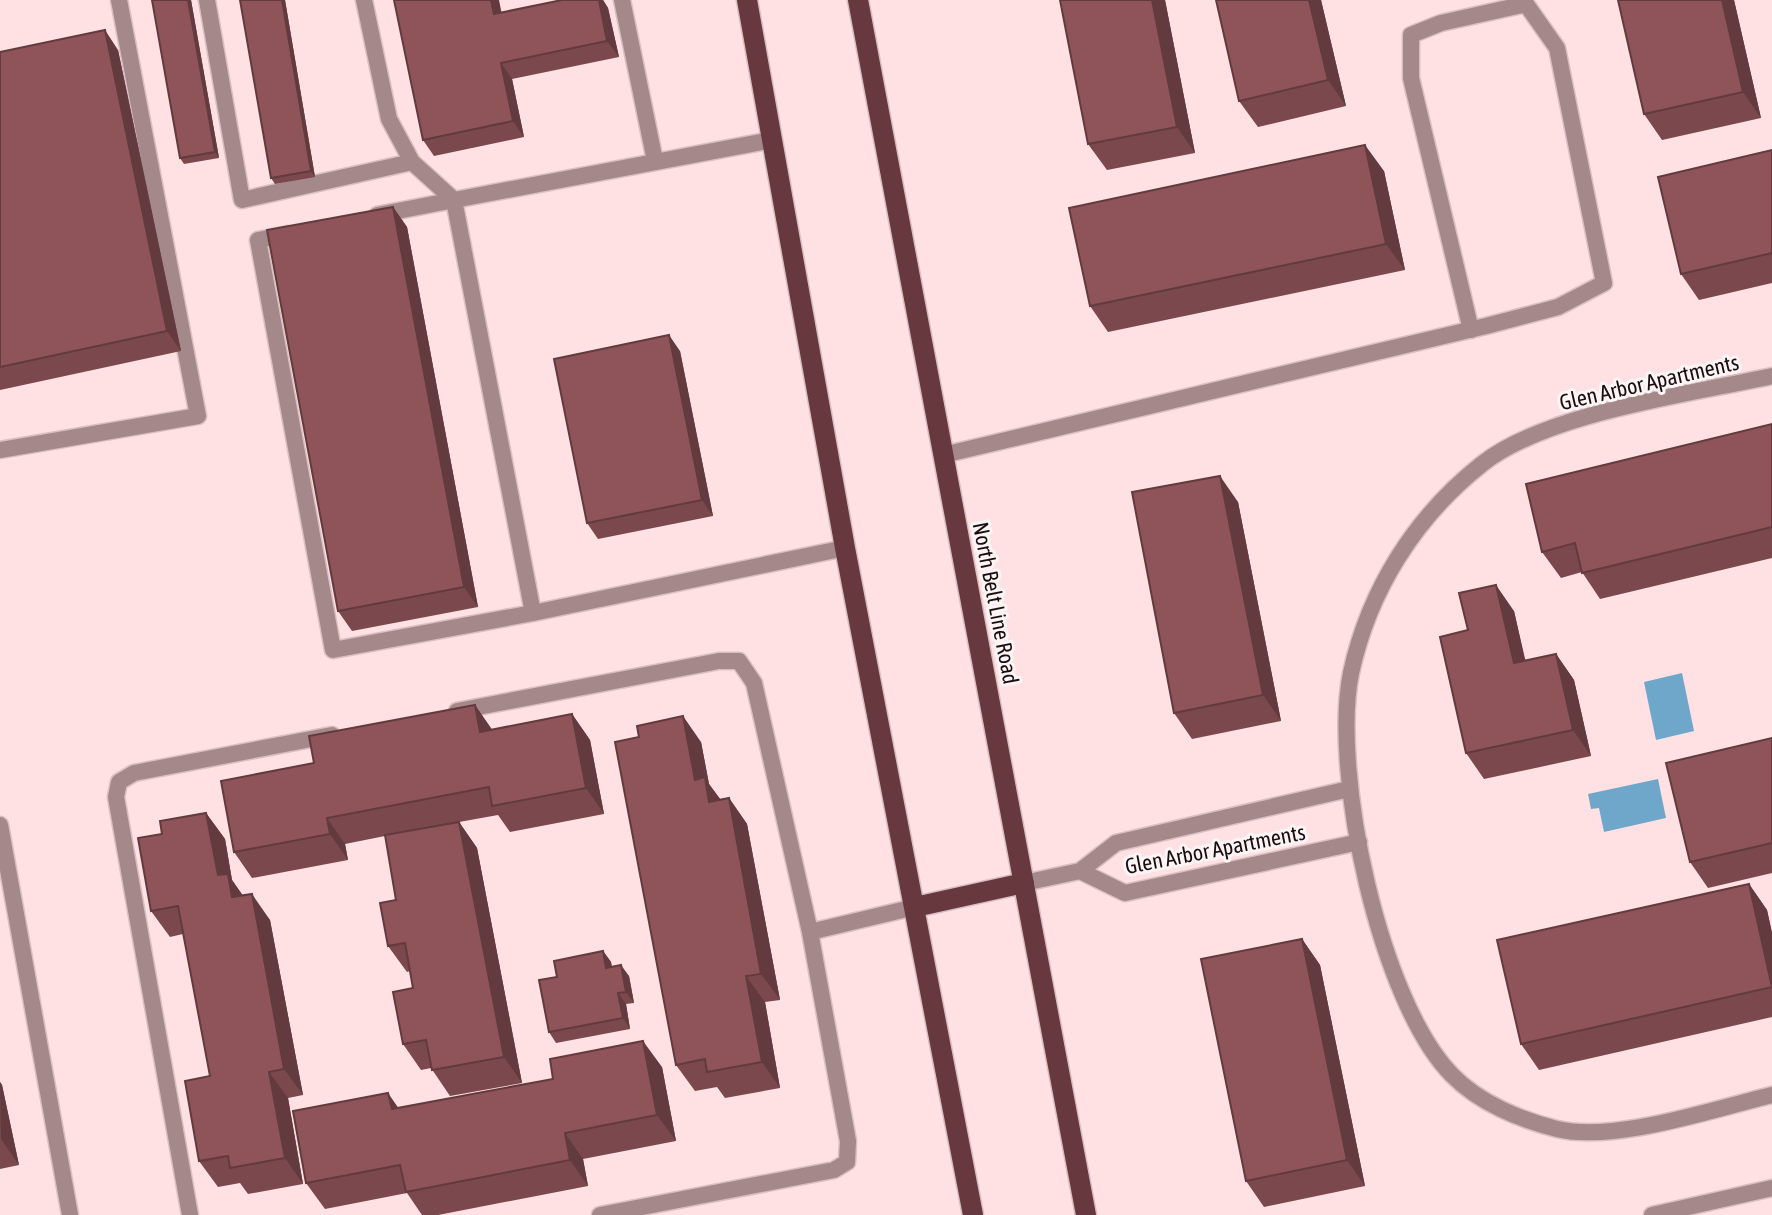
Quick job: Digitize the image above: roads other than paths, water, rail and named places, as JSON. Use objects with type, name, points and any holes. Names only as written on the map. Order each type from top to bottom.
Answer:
[{"type":"main road","points":[[747,0],[845,548],[973,1215]]},
{"type":"main road","name":"North Belt Line Road","points":[[858,0],[1086,1215]]},
{"type":"main road","points":[[915,907],[1024,883]]},
{"type":"lane","points":[[0,450],[198,416],[119,0]]},
{"type":"lane","points":[[207,0],[242,200],[412,162]]},
{"type":"lane","points":[[364,0],[389,119],[412,162],[454,200],[533,613]]},
{"type":"lane","points":[[622,0],[655,161]]},
{"type":"lane","points":[[943,455],[1471,330],[1558,307],[1604,283],[1557,48],[1526,4],[1441,23],[1411,35],[1411,78],[1471,330]]},
{"type":"lane","points":[[361,219],[772,140]]},
{"type":"lane","points":[[302,231],[258,240],[333,650],[533,613],[845,548]]},
{"type":"lane","name":"Glen Arbor Apartments","points":[[1772,376],[1576,419],[1519,440],[1483,462],[1397,554],[1378,588],[1352,671],[1346,711],[1349,789],[1359,842],[1400,992],[1430,1048],[1452,1076],[1477,1096],[1499,1108],[1558,1129],[1592,1133],[1630,1128],[1772,1095]]},
{"type":"lane","points":[[441,714],[719,661],[739,661],[754,683],[810,932],[848,1141],[847,1162],[834,1170],[600,1215]]},
{"type":"lane","points":[[190,1215],[116,797],[119,782],[134,773],[349,732]]},
{"type":"lane","name":"Glen Arbor Apartments","points":[[1349,789],[1116,843],[1080,871],[1125,893],[1359,842]]},
{"type":"lane","points":[[0,825],[70,1215]]},
{"type":"lane","points":[[1024,883],[1080,871]]},
{"type":"lane","points":[[810,932],[915,907]]},
{"type":"lane","points":[[1652,1215],[1772,1188]]},
{"type":"water","points":[[1682,673],[1694,731],[1656,740],[1644,682]]},
{"type":"water","points":[[1658,779],[1666,818],[1604,832],[1599,808],[1591,809],[1588,794]]}]
